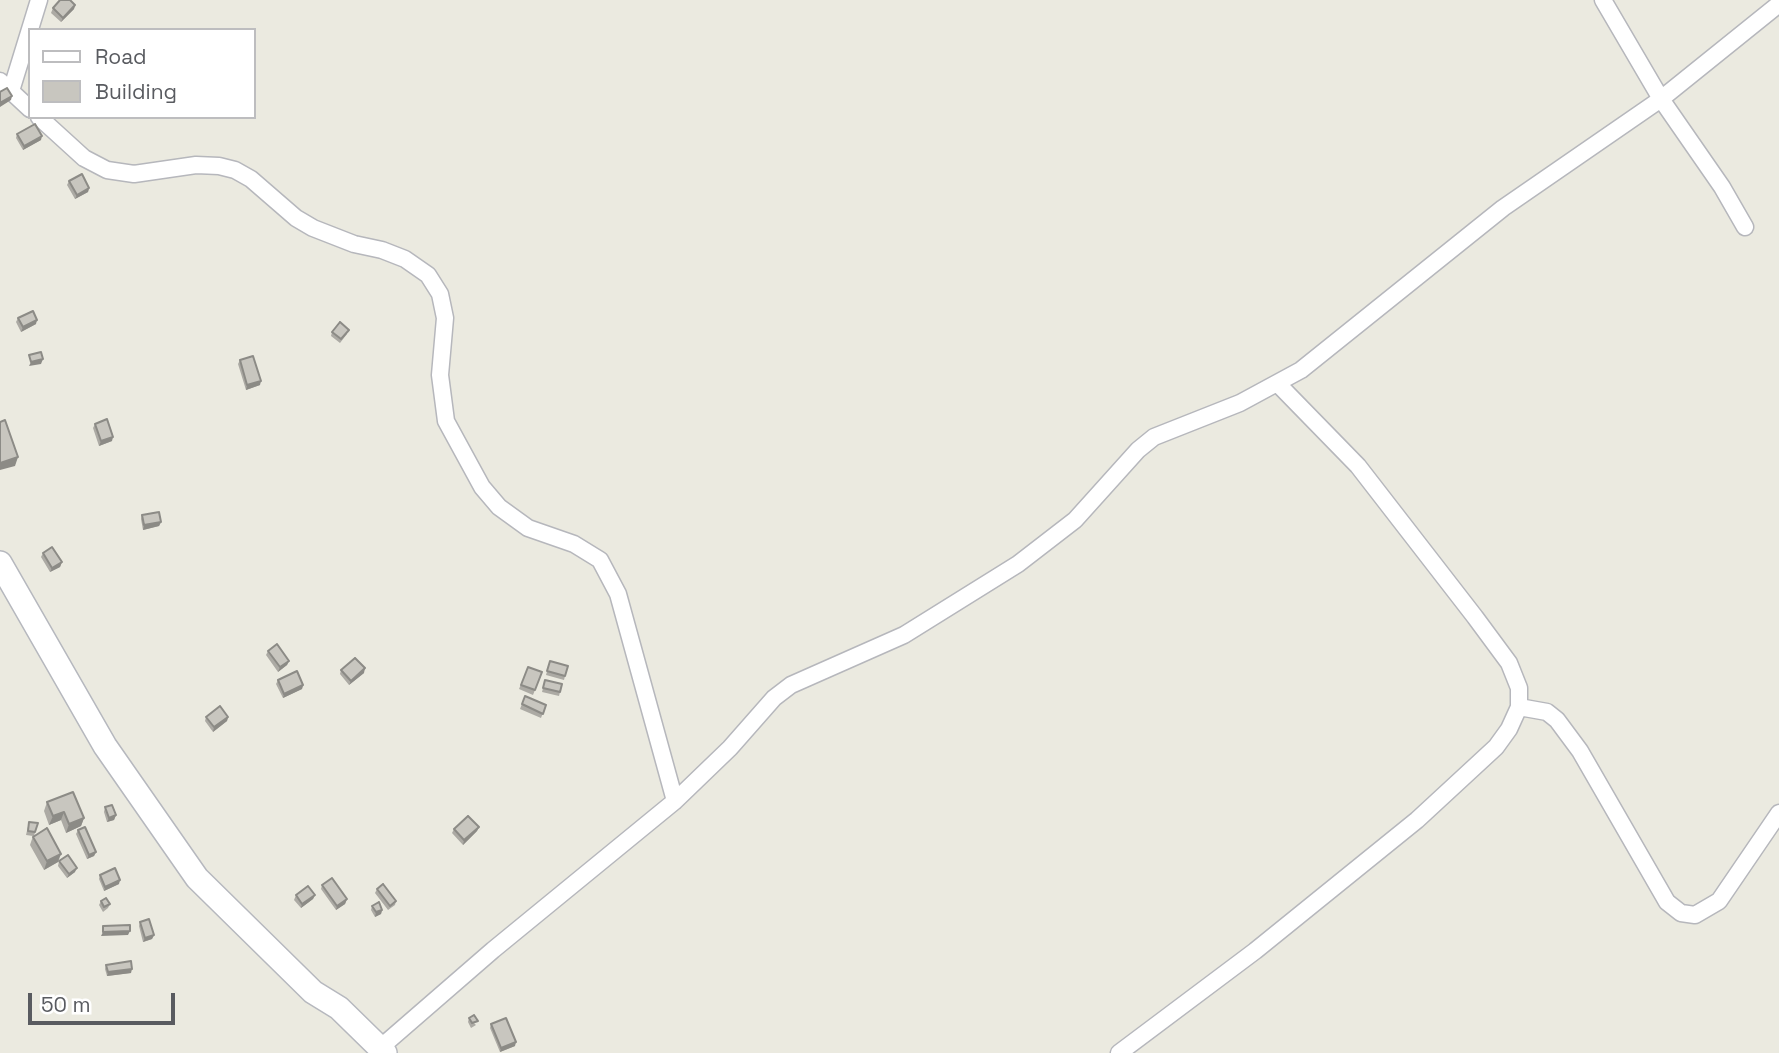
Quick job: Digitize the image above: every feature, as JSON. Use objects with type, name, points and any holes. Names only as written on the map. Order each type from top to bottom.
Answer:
[{"type":"street","points":[[28,28],[39,0]]},
{"type":"street","points":[[1604,0],[1661,99],[1745,227]]},
{"type":"street","points":[[0,563],[105,746],[197,878],[313,992],[340,1008],[383,1051],[484,957],[675,801],[730,748],[774,698],[791,685],[904,635],[1018,564],[1075,520],[1138,450],[1154,437],[1279,385],[1503,208],[1661,99],[1779,4]]},
{"type":"street","points":[[28,29],[6,86],[28,107]]},
{"type":"street","points":[[41,119],[84,158],[107,170],[134,174],[196,165],[235,170],[251,179],[296,218],[313,228],[405,259],[428,275],[440,294],[445,318],[440,375],[446,421],[482,488],[499,507],[528,528],[574,544],[600,560],[618,594],[675,801]]},
{"type":"street","points":[[1119,1053],[1255,951],[1417,820],[1496,747],[1509,729],[1518,707],[1519,688],[1502,654],[1393,508],[1322,426],[1279,385]]},
{"type":"street","points":[[1518,707],[1547,712],[1557,720],[1580,751],[1667,902],[1681,913],[1695,915],[1719,901],[1779,813]]},
{"type":"building","points":[[60,0],[70,0],[75,5],[63,18],[53,8]]},
{"type":"building","points":[[7,88],[12,96],[0,103],[0,92]]},
{"type":"building","points":[[35,124],[42,136],[24,146],[17,134]]},
{"type":"building","points":[[82,174],[89,188],[77,195],[69,181]]},
{"type":"building","points":[[33,311],[37,320],[23,327],[18,318]]},
{"type":"building","points":[[340,322],[349,330],[341,339],[332,332]]},
{"type":"building","points":[[41,352],[43,359],[31,362],[29,355]]},
{"type":"building","points":[[253,356],[261,381],[247,385],[240,360]]},
{"type":"building","points":[[107,419],[113,437],[101,441],[95,424]]},
{"type":"building","points":[[5,420],[18,457],[0,463],[0,422]]},
{"type":"building","points":[[159,512],[161,522],[144,525],[142,515]]},
{"type":"building","points":[[52,547],[62,562],[52,568],[43,553]]},
{"type":"building","points":[[277,644],[289,661],[280,667],[268,651]]},
{"type":"building","points":[[355,658],[365,668],[351,681],[341,670]]},
{"type":"building","points":[[550,661],[568,666],[565,676],[547,671]]},
{"type":"building","points":[[528,667],[542,672],[535,690],[521,685]]},
{"type":"building","points":[[297,671],[303,685],[284,694],[278,680]]},
{"type":"building","points":[[545,680],[562,684],[560,692],[543,688]]},
{"type":"building","points":[[525,696],[546,705],[543,714],[522,704]]},
{"type":"building","points":[[220,706],[228,717],[214,727],[206,717]]},
{"type":"building","points":[[73,792],[84,818],[69,824],[64,812],[53,816],[47,802]]},
{"type":"building","points":[[112,805],[116,815],[109,818],[105,807]]},
{"type":"building","points":[[468,816],[479,827],[464,840],[454,829]]},
{"type":"building","points":[[29,822],[38,823],[35,832],[28,831]]},
{"type":"building","points":[[85,827],[96,852],[89,855],[78,830]]},
{"type":"building","points":[[47,828],[61,854],[47,861],[33,837]]},
{"type":"building","points":[[68,855],[77,868],[69,874],[59,861]]},
{"type":"building","points":[[115,868],[120,880],[105,887],[100,875]]},
{"type":"building","points":[[332,878],[347,899],[337,906],[322,885]]},
{"type":"building","points":[[383,884],[396,901],[390,906],[377,889]]},
{"type":"building","points":[[308,886],[315,895],[302,904],[296,895]]},
{"type":"building","points":[[106,898],[110,904],[104,907],[101,901]]},
{"type":"building","points":[[379,902],[382,910],[376,912],[372,906]]},
{"type":"building","points":[[149,919],[154,935],[145,938],[140,922]]},
{"type":"building","points":[[130,925],[130,931],[103,932],[103,926]]},
{"type":"building","points":[[131,961],[132,969],[108,972],[106,965]]},
{"type":"building","points":[[474,1015],[478,1021],[472,1023],[469,1018]]},
{"type":"building","points":[[506,1018],[516,1042],[501,1048],[491,1024]]}]
